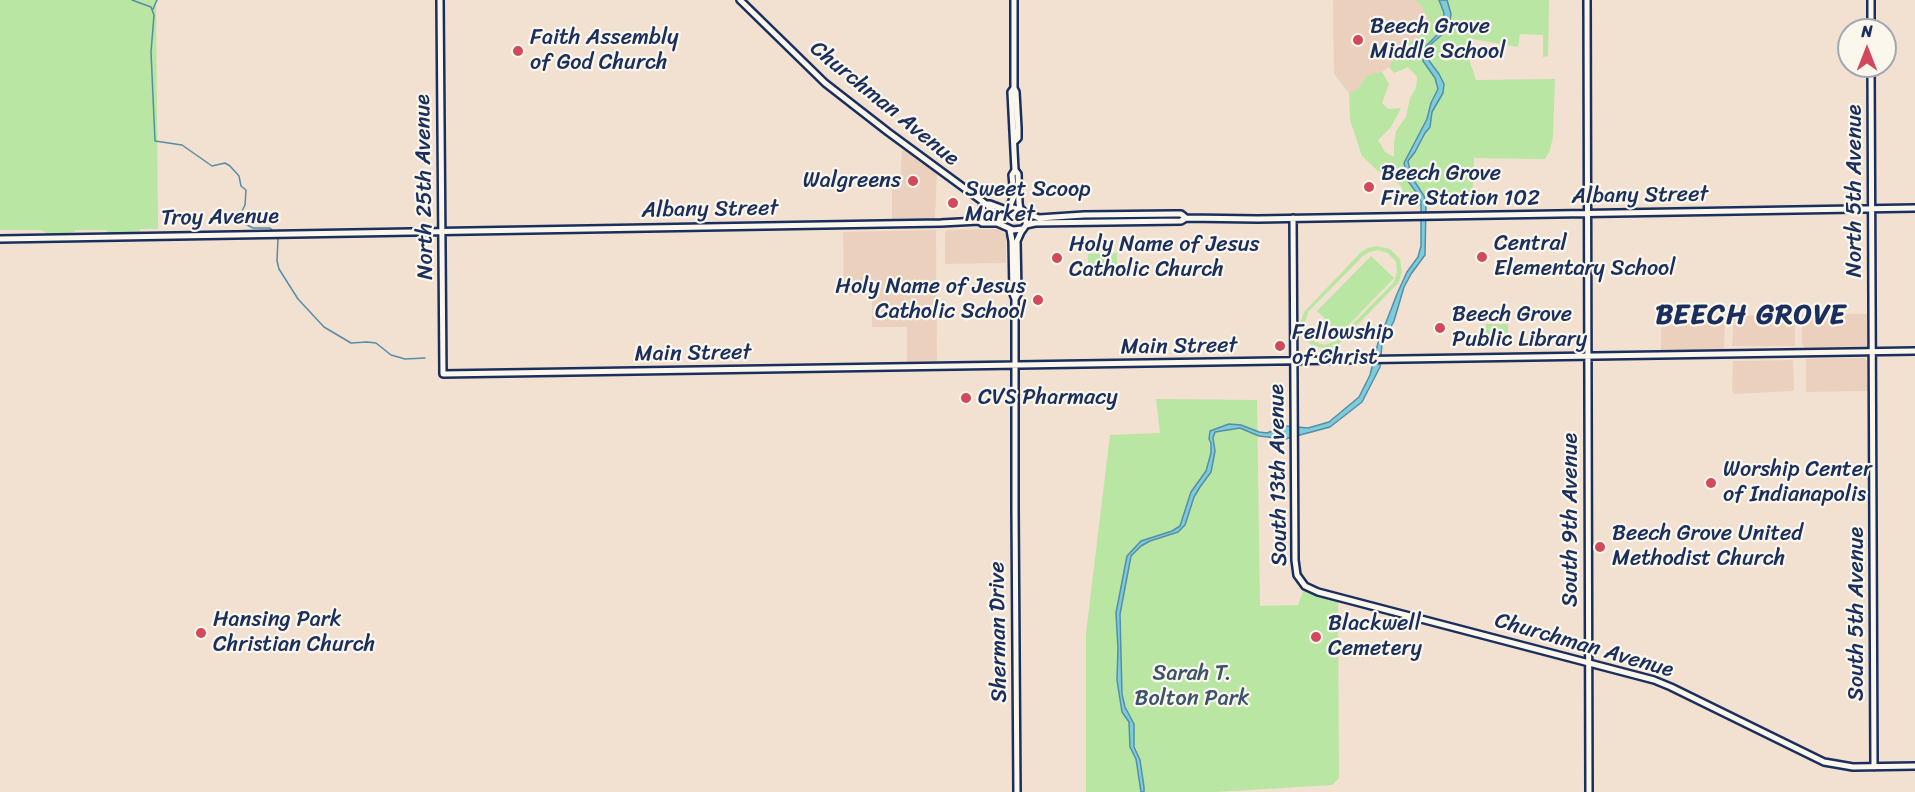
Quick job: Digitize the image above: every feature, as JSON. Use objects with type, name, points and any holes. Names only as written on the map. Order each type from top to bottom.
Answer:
[{"type":"street","name":"North 25th Avenue","points":[[440,0],[443,374]]},
{"type":"street","name":"Churchman Avenue","points":[[740,0],[825,83],[988,207],[1004,213]]},
{"type":"street","points":[[1014,0],[1014,88],[1017,92],[1018,138],[1014,141],[1015,170],[1018,174],[1019,203],[1028,219],[1017,242],[1018,294],[1016,299]]},
{"type":"street","name":"South 9th Avenue","points":[[1587,0],[1589,792]]},
{"type":"street","points":[[1871,0],[1871,18]]},
{"type":"street","name":"North 5th Avenue","points":[[1871,78],[1872,352]]},
{"type":"street","points":[[1015,170],[1012,175],[1014,195],[1004,213],[1004,226],[1010,230],[1024,227]]},
{"type":"street","points":[[978,221],[985,203]]},
{"type":"street","name":"Albany Street","points":[[1024,227],[1035,223],[1181,221],[1186,218],[1915,208]]},
{"type":"street","name":"Albany Street","points":[[1023,211],[1039,218],[1181,214],[1186,218]]},
{"type":"street","points":[[1004,213],[1023,211]]},
{"type":"street","name":"Albany Street","points":[[978,221],[1004,213]]},
{"type":"street","name":"South 13th Avenue","points":[[1293,218],[1295,564],[1298,578],[1305,586]]},
{"type":"street","name":"Albany Street","points":[[441,231],[941,224],[978,221],[993,222],[1004,226]]},
{"type":"street","points":[[1010,230],[1013,294],[1016,299]]},
{"type":"street","name":"Troy Avenue","points":[[0,239],[441,231]]},
{"type":"street","name":"Sherman Drive","points":[[1016,299],[1014,365],[1017,792]]},
{"type":"street","name":"Main Street","points":[[443,374],[1915,351]]},
{"type":"street","name":"South 5th Avenue","points":[[1872,352],[1874,767]]},
{"type":"street","name":"Churchman Avenue","points":[[1305,586],[1318,592],[1654,680],[1820,761],[1846,766],[1915,766]]},
{"type":"shaded area","points":[[1333,0],[1415,0],[1429,20],[1418,38],[1402,44],[1389,67],[1382,72],[1365,77],[1358,89],[1349,93],[1334,74]]},
{"type":"shaded area","points":[[902,150],[909,151],[937,174],[935,218],[892,219],[892,181],[900,181]]},
{"type":"shaded area","points":[[999,229],[1006,235],[1006,263],[945,264],[945,232],[947,230]]},
{"type":"shaded area","points":[[936,230],[937,361],[907,362],[907,327],[872,327],[872,295],[844,295],[843,232]]},
{"type":"shaded area","points":[[1870,314],[1869,346],[1864,350],[1807,350],[1802,344],[1802,315]]},
{"type":"shaded area","points":[[1795,315],[1795,346],[1732,346],[1734,316]]},
{"type":"shaded area","points":[[1725,316],[1724,351],[1665,352],[1661,350],[1661,318]]},
{"type":"shaded area","points":[[1864,358],[1867,361],[1868,391],[1806,392],[1806,359]]},
{"type":"shaded area","points":[[1793,360],[1794,390],[1735,394],[1732,391],[1733,361]]},
{"type":"green space","points":[[0,0],[156,0],[158,229],[140,229],[140,233],[75,230],[75,232],[61,234],[46,233],[42,230],[0,230]]},
{"type":"green space","points":[[1415,0],[1549,0],[1548,56],[1543,57],[1543,35],[1520,34],[1518,47],[1473,39],[1465,47],[1476,80],[1555,79],[1553,136],[1545,159],[1474,158],[1472,205],[1410,206],[1401,186],[1378,171],[1362,156],[1350,120],[1349,93],[1358,89],[1365,77],[1382,72],[1389,84],[1382,103],[1388,109],[1401,108],[1391,127],[1378,140],[1385,152],[1394,157],[1396,131],[1406,117],[1410,98],[1416,88],[1417,77],[1408,67],[1394,73],[1389,67],[1402,44],[1418,38],[1429,20]]},
{"type":"green space","points":[[1377,246],[1390,249],[1400,259],[1402,272],[1399,282],[1338,345],[1322,348],[1310,344],[1301,327],[1304,312],[1361,252]],"holes":[[[1378,250],[1388,253],[1396,262],[1397,272],[1394,282],[1336,341],[1324,345],[1311,340],[1304,326],[1308,312],[1363,256]]]},
{"type":"green space","points":[[1117,253],[1117,271],[1088,271],[1088,254]]},
{"type":"green space","points":[[1371,256],[1394,278],[1340,334],[1317,311]]},
{"type":"green space","points":[[1486,324],[1508,324],[1508,342],[1486,343]]},
{"type":"green space","name":"Sarah T. Bolton Park","points":[[1156,399],[1257,400],[1260,606],[1298,605],[1305,586],[1338,597],[1339,778],[1332,785],[1216,792],[1086,792],[1086,633],[1110,435],[1160,433]]},
{"type":"water","points":[[1439,0],[1447,0],[1451,14],[1449,26],[1430,45],[1427,58],[1444,84],[1443,93],[1432,112],[1430,127],[1408,161],[1411,176],[1424,196],[1426,205],[1425,255],[1404,287],[1394,321],[1382,344],[1380,367],[1362,402],[1330,427],[1285,439],[1259,436],[1240,428],[1215,432],[1213,438],[1215,451],[1211,472],[1194,497],[1185,525],[1178,532],[1141,546],[1131,556],[1120,614],[1122,694],[1125,707],[1134,724],[1134,747],[1140,760],[1144,787],[1144,792],[1141,792],[1136,759],[1130,747],[1129,722],[1122,712],[1117,680],[1116,613],[1127,556],[1141,541],[1180,526],[1191,492],[1206,471],[1211,453],[1210,431],[1229,424],[1267,433],[1285,426],[1308,428],[1329,422],[1359,397],[1370,375],[1378,343],[1397,294],[1407,272],[1418,257],[1421,246],[1421,202],[1408,181],[1404,163],[1427,119],[1438,89],[1435,78],[1423,61],[1425,47],[1439,33],[1443,21],[1444,13]]},
{"type":"waterway","points":[[132,0],[151,7],[154,15],[151,52],[155,141],[182,145],[212,166],[225,163],[230,166],[239,176],[241,186],[246,190],[242,221],[253,228],[272,230]]},
{"type":"waterway","points":[[153,9],[157,0]]},
{"type":"waterway","points":[[278,238],[279,269],[298,299],[324,327],[351,343],[376,343],[391,355],[405,359],[425,358]]},
{"type":"place","name":"Beech Grove Middle School","points":[[1358,40]]},
{"type":"place","name":"Faith Assembly of God Church","points":[[518,51]]},
{"type":"place","name":"Walgreens","points":[[913,181]]},
{"type":"place","name":"Beech Grove Fire Station 102","points":[[1369,187]]},
{"type":"place","name":"Sweet Scoop Market","points":[[953,203]]},
{"type":"place","name":"Central Elementary School","points":[[1482,257]]},
{"type":"place","name":"Holy Name of Jesus Catholic Church","points":[[1057,258]]},
{"type":"place","name":"Holy Name of Jesus Catholic School","points":[[1038,300]]},
{"type":"place","name":"Beech Grove Public Library","points":[[1440,328]]},
{"type":"place","name":"Fellowship of Christ","points":[[1280,346]]},
{"type":"place","name":"CVS Pharmacy","points":[[966,398]]},
{"type":"place","name":"Worship Center of Indianapolis","points":[[1711,483]]},
{"type":"place","name":"Beech Grove United Methodist Church","points":[[1600,547]]},
{"type":"place","name":"Hansing Park Christian Church","points":[[201,633]]},
{"type":"place","name":"Blackwell Cemetery","points":[[1316,637]]},
{"type":"district","name":"BEECH GROVE","points":[[1751,316]]}]
